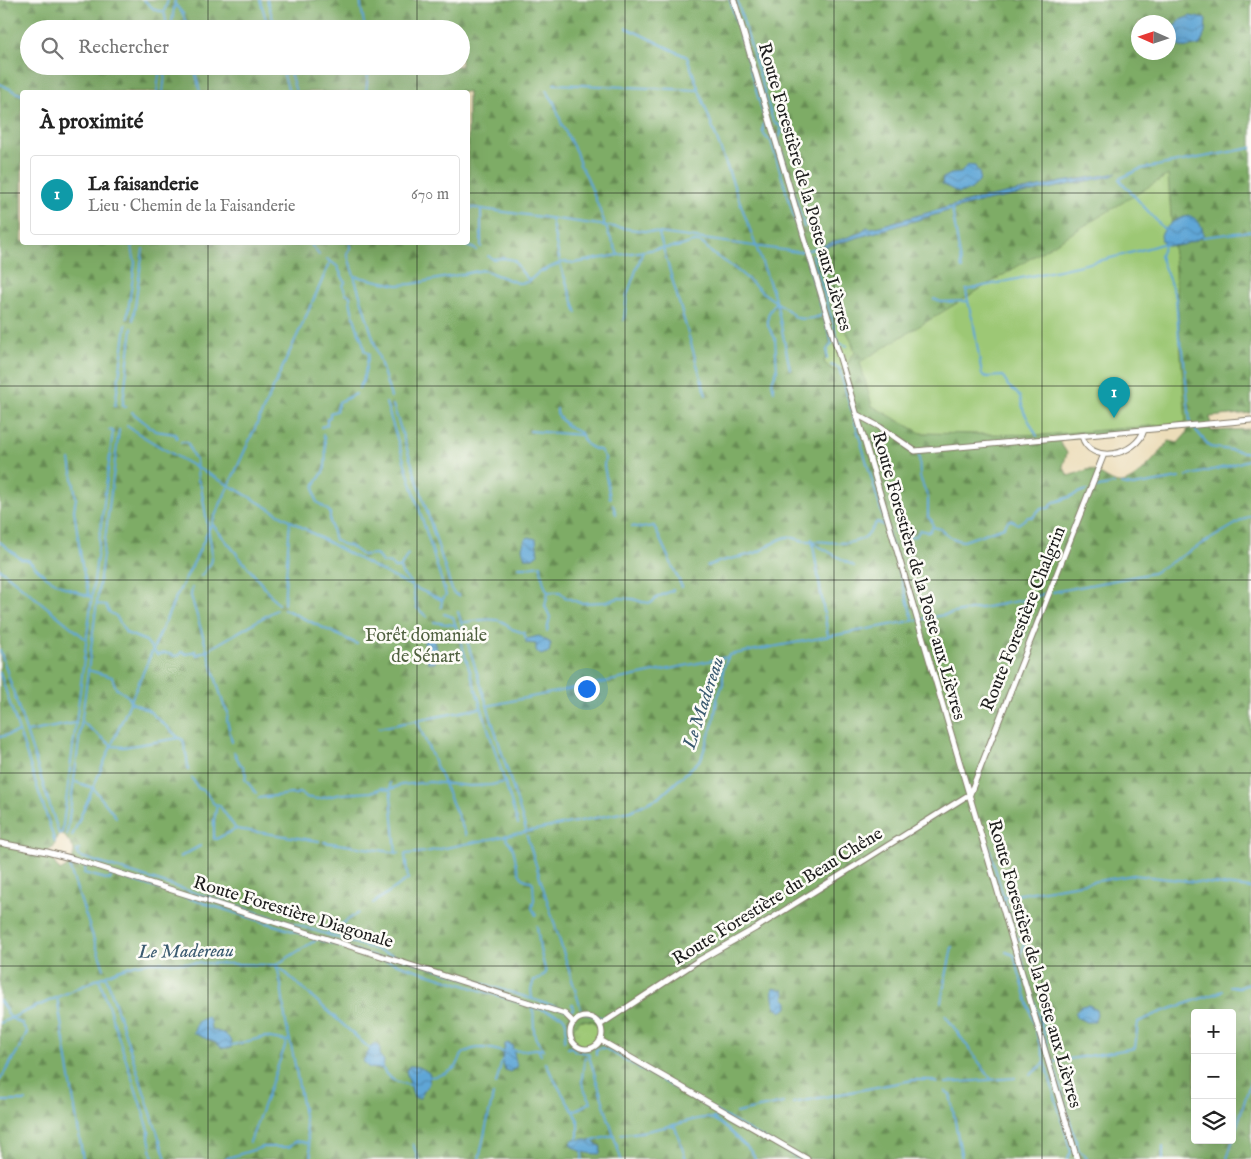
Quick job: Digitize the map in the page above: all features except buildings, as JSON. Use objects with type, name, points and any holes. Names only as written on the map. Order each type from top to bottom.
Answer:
[{"type":"street","name":"Route Forestière de la Poste aux Lièvres","points":[[734,0],[1077,1159]]},
{"type":"street","points":[[856,414],[880,427],[915,451],[1251,420]]},
{"type":"street","points":[[1082,436],[1088,446],[1096,452],[1116,454],[1129,449],[1139,442],[1144,430]]},
{"type":"street","name":"Route Forestière Chalgrin","points":[[970,794],[1104,454]]},
{"type":"street","name":"Route Forestière du Beau Chêne","points":[[600,1025],[696,962],[756,928],[970,794]]},
{"type":"street","name":"Route Forestière Diagonale","points":[[0,844],[74,859],[307,931],[565,1014],[574,1022]]},
{"type":"street","points":[[580,1018],[596,1020],[600,1025],[602,1035],[595,1046],[588,1049],[582,1048],[572,1040],[570,1034],[574,1022],[580,1018]]},
{"type":"street","points":[[600,1040],[807,1159]]},
{"type":"green space","name":"Forêt domaniale de Sénart","points":[[0,0],[1251,0],[1251,413],[1210,417],[1211,431],[1251,429],[1251,1159],[0,1159]],"holes":[[[1168,176],[1185,423],[1043,435],[921,433]],[[832,317],[844,328],[855,353],[846,368],[840,370],[834,370],[824,362],[830,341],[826,321]],[[1189,426],[1186,434],[1178,443],[1169,441],[1139,474],[1124,483],[1115,482],[1090,469],[1068,476],[1063,466],[1067,453],[1058,439]],[[64,835],[74,849],[71,862],[60,871],[47,852],[54,847],[57,836]],[[581,1020],[593,1021],[599,1029],[598,1038],[590,1046],[582,1046],[574,1039],[574,1027]]]},
{"type":"green space","points":[[1168,175],[1186,423],[1043,435],[921,433],[872,406],[860,362]]},
{"type":"green space","points":[[832,317],[847,333],[855,353],[846,368],[837,371],[824,362],[828,350],[826,321]]},
{"type":"green space","points":[[586,1019],[596,1023],[600,1033],[596,1043],[586,1047],[576,1043],[572,1033],[576,1023]]},
{"type":"water","points":[[1190,16],[1206,19],[1205,33],[1200,45],[1190,47],[1176,46],[1176,25],[1180,20]]},
{"type":"water","points":[[967,165],[975,166],[980,175],[979,182],[970,190],[959,193],[942,184],[943,178],[951,174],[961,173]]},
{"type":"water","points":[[1117,173],[1112,176],[972,204],[815,250],[821,246],[855,235],[867,227],[872,228],[981,198]]},
{"type":"water","points":[[1190,216],[1200,224],[1203,230],[1203,237],[1183,245],[1167,246],[1162,241],[1161,235],[1163,231],[1173,222]]},
{"type":"water","points":[[529,537],[536,539],[538,554],[533,558],[525,558],[522,548],[525,539]]},
{"type":"water","points":[[429,636],[433,638],[438,654],[435,663],[428,663],[423,637]]},
{"type":"water","points":[[539,636],[551,643],[549,652],[541,655],[536,651],[536,644],[526,643],[526,639]]},
{"type":"water","points":[[773,988],[784,990],[784,998],[788,1002],[788,1008],[781,1012],[774,1002]]},
{"type":"water","points":[[1089,1005],[1096,1009],[1097,1014],[1094,1022],[1086,1022],[1076,1017],[1075,1013],[1081,1006]]},
{"type":"water","points":[[207,1016],[211,1029],[225,1034],[232,1041],[231,1048],[222,1048],[216,1043],[193,1033],[197,1022]]},
{"type":"water","points":[[509,1043],[512,1045],[517,1066],[510,1072],[505,1070],[502,1060],[505,1044]]},
{"type":"water","points":[[373,1044],[377,1044],[380,1047],[380,1056],[384,1061],[383,1069],[369,1068],[363,1061]]},
{"type":"water","points":[[409,1066],[415,1066],[430,1074],[429,1083],[420,1098],[414,1098],[406,1071]]},
{"type":"water","points":[[583,1139],[592,1141],[601,1147],[600,1154],[584,1152],[570,1145],[573,1140]]},
{"type":"waterway","points":[[144,0],[155,10],[164,12]]},
{"type":"waterway","points":[[166,20],[164,12],[168,0]]},
{"type":"waterway","points":[[172,20],[175,0]]},
{"type":"waterway","points":[[260,0],[266,20]]},
{"type":"waterway","points":[[267,0],[273,20]]},
{"type":"waterway","points":[[360,0],[363,20]]},
{"type":"waterway","points":[[730,0],[765,121],[763,132],[771,141],[832,343],[827,350],[827,359]]},
{"type":"waterway","points":[[737,0],[773,121],[781,127],[778,139],[804,227]]},
{"type":"waterway","points":[[174,3],[183,14],[185,20]]},
{"type":"waterway","points":[[627,28],[687,57],[776,301],[790,369]]},
{"type":"waterway","points":[[157,90],[159,75]]},
{"type":"waterway","points":[[163,90],[165,75]]},
{"type":"waterway","points":[[196,75],[200,90]]},
{"type":"waterway","points":[[284,75],[288,90]]},
{"type":"waterway","points":[[291,75],[295,90]]},
{"type":"waterway","points":[[366,90],[368,75]]},
{"type":"waterway","points":[[0,84],[20,94]]},
{"type":"waterway","points":[[554,84],[699,90]]},
{"type":"waterway","points":[[546,90],[554,102],[562,125],[587,177],[604,221],[604,226]]},
{"type":"waterway","points":[[1164,229],[1119,179],[1140,169],[1251,148]]},
{"type":"waterway","points":[[470,207],[798,252],[819,248]]},
{"type":"waterway","points":[[952,208],[962,269]]},
{"type":"waterway","points":[[481,209],[481,247]]},
{"type":"waterway","points":[[551,219],[561,267],[577,313]]},
{"type":"waterway","points":[[606,226],[618,255]]},
{"type":"waterway","points":[[1203,237],[1251,231]]},
{"type":"waterway","points":[[659,234],[706,395]]},
{"type":"waterway","points":[[354,276],[397,285],[412,284],[483,270],[518,283],[528,282],[538,273],[560,263],[575,263],[699,242],[796,317],[807,319],[823,315]]},
{"type":"waterway","points":[[1165,243],[1160,256],[1176,298],[1179,339],[1183,350],[1190,422]]},
{"type":"waterway","points":[[934,299],[941,302],[968,301],[966,290],[1091,263],[1165,243]]},
{"type":"waterway","points":[[127,318],[135,263],[132,245]]},
{"type":"waterway","points":[[311,245],[319,255]]},
{"type":"waterway","points":[[350,245],[347,253],[391,397]]},
{"type":"waterway","points":[[465,245],[477,250]]},
{"type":"waterway","points":[[133,320],[143,249]]},
{"type":"waterway","points":[[624,320],[627,295],[643,251]]},
{"type":"waterway","points":[[812,255],[839,343],[847,346]]},
{"type":"waterway","points":[[488,256],[493,259],[514,260],[529,280]]},
{"type":"waterway","points":[[327,259],[337,266],[345,282],[343,286],[346,293],[350,296],[352,312],[364,350],[369,354],[363,381],[359,388]]},
{"type":"waterway","points":[[72,836],[175,599],[195,560],[330,261]]},
{"type":"waterway","points":[[774,391],[772,382],[777,370],[775,338],[768,326],[768,315],[776,301]]},
{"type":"waterway","points":[[968,301],[982,375],[987,377],[1003,376],[1008,386],[1020,397],[1024,412],[1037,436]]},
{"type":"waterway","points":[[115,406],[126,325]]},
{"type":"waterway","points":[[126,407],[123,406],[123,402],[132,328]]},
{"type":"waterway","points":[[831,365],[839,368],[913,619]]},
{"type":"waterway","points":[[321,427],[327,425],[330,413],[336,411],[339,402],[356,394]]},
{"type":"waterway","points":[[386,403],[446,595],[442,600]]},
{"type":"waterway","points":[[393,405],[453,593],[459,596]]},
{"type":"waterway","points":[[557,409],[557,413],[563,422],[582,435]]},
{"type":"waterway","points":[[132,412],[155,431],[175,434],[177,438]]},
{"type":"waterway","points":[[127,426],[342,550],[442,600],[441,607]]},
{"type":"waterway","points":[[1194,428],[1210,447],[1251,453]]},
{"type":"waterway","points":[[0,650],[59,834],[62,833],[113,431],[109,430]]},
{"type":"waterway","points":[[67,834],[119,430]]},
{"type":"waterway","points":[[530,431],[582,435],[588,446],[600,450],[605,458],[604,466],[610,498]]},
{"type":"waterway","points":[[323,435],[326,455],[325,467],[315,484],[314,490],[316,501],[330,512],[330,522],[335,540],[350,546],[362,555],[376,554],[382,562],[391,564],[394,568],[400,568],[402,574],[412,584],[417,608],[427,617]]},
{"type":"waterway","points":[[181,442],[187,442],[196,460],[198,480],[201,487],[211,545],[211,563],[201,576]]},
{"type":"waterway","points":[[919,454],[920,477],[928,498],[928,517],[932,521],[933,527]]},
{"type":"waterway","points":[[1187,476],[1251,459]]},
{"type":"waterway","points":[[70,460],[76,498],[74,510],[82,565],[89,596]]},
{"type":"waterway","points":[[1121,484],[1133,486],[1179,478]]},
{"type":"waterway","points":[[1094,488],[1114,484]]},
{"type":"waterway","points":[[894,531],[899,535],[912,537],[916,536],[920,530],[929,532],[933,527],[941,529],[951,537],[964,541],[1004,527],[1011,520],[1018,524],[1028,517],[1033,517],[1040,509],[1049,508],[1054,502],[1087,490]]},
{"type":"waterway","points":[[613,505],[616,514]]},
{"type":"waterway","name":"Le Madereau","points":[[1053,592],[1153,573],[1251,515]]},
{"type":"waterway","points":[[284,604],[290,520]]},
{"type":"waterway","points":[[707,566],[755,553],[787,537],[806,541],[844,543],[865,537],[877,522],[887,527]]},
{"type":"waterway","points":[[212,524],[278,604]]},
{"type":"waterway","points":[[632,526],[641,528],[654,526],[682,587]]},
{"type":"waterway","points":[[812,539],[828,636]]},
{"type":"waterway","points":[[0,542],[21,559],[28,560],[45,576],[64,587],[91,597]]},
{"type":"waterway","points":[[813,543],[854,566]]},
{"type":"waterway","points":[[400,568],[408,554]]},
{"type":"waterway","points":[[519,567],[541,565],[542,575],[548,592]]},
{"type":"waterway","points":[[0,569],[87,640]]},
{"type":"waterway","points":[[192,588],[191,596],[224,706],[228,712],[227,720],[232,742]]},
{"type":"waterway","points":[[547,631],[550,617],[545,606],[548,592],[560,592],[565,597],[580,603],[605,602],[619,598],[651,603],[658,597],[673,590]]},
{"type":"waterway","name":"Le Madereau","points":[[373,903],[408,879],[405,854],[425,852],[630,811],[660,797],[701,759],[714,720],[717,699],[723,684],[723,669],[729,655],[1029,599],[1047,593]]},
{"type":"waterway","points":[[97,604],[106,605],[109,612],[116,616],[126,633],[146,641],[157,655],[164,653],[174,656],[180,655],[181,652],[187,654],[195,651],[197,655],[276,610]]},
{"type":"waterway","points":[[284,609],[357,644]]},
{"type":"waterway","points":[[458,612],[526,830]]},
{"type":"waterway","points":[[444,614],[453,617],[518,824]]},
{"type":"waterway","points":[[461,623],[480,620],[501,621],[509,628],[524,633],[526,639]]},
{"type":"waterway","points":[[434,622],[454,625]]},
{"type":"waterway","points":[[487,706],[728,657]]},
{"type":"waterway","points":[[88,670],[112,677],[116,688],[129,697],[130,702],[148,710],[179,738]]},
{"type":"waterway","points":[[0,673],[55,842]]},
{"type":"waterway","points":[[379,728],[481,708]]},
{"type":"waterway","points":[[417,721],[466,835]]},
{"type":"waterway","points":[[82,722],[112,746],[124,747],[179,738],[183,740],[188,770]]},
{"type":"waterway","points":[[27,732],[75,723]]},
{"type":"waterway","points":[[0,737],[19,732]]},
{"type":"waterway","points":[[234,752],[243,766],[246,775],[245,779],[256,793]]},
{"type":"waterway","points":[[192,778],[198,788],[205,791],[214,804],[219,805],[236,829],[319,841]]},
{"type":"waterway","points":[[76,782],[93,788],[116,817]]},
{"type":"waterway","points":[[258,798],[298,793],[304,797],[318,799],[341,794],[371,792],[382,788],[389,790],[401,785],[430,782],[470,786],[505,782]]},
{"type":"waterway","points":[[390,783],[396,853]]},
{"type":"waterway","points":[[214,839],[214,820],[217,805]]},
{"type":"waterway","points":[[216,839],[236,829]]},
{"type":"waterway","points":[[506,835],[521,876],[533,883],[534,900],[532,908],[536,915]]},
{"type":"waterway","points":[[527,836],[582,1012],[602,1018],[605,1017]]},
{"type":"waterway","points":[[324,842],[399,853]]},
{"type":"waterway","points":[[988,844],[1015,937],[1023,942],[1024,946],[1020,954],[1079,1151],[1087,1159]]},
{"type":"waterway","points":[[180,857],[200,846]]},
{"type":"waterway","name":"Le Madereau","points":[[79,850],[77,851],[78,856],[570,1011],[573,1009],[572,1004]]},
{"type":"waterway","points":[[104,969],[70,869],[72,865],[86,866],[84,873],[110,880],[112,874],[562,1016],[566,1024],[564,1041]]},
{"type":"waterway","points":[[1003,897],[1133,875],[1251,888]]},
{"type":"waterway","name":"Le Madereau","points":[[327,934],[358,913]]},
{"type":"waterway","points":[[532,998],[531,990],[534,980],[540,979],[546,973],[537,926]]},
{"type":"waterway","name":"Le Madereau","points":[[0,1023],[118,970],[137,964],[152,962],[276,965],[316,940]]},
{"type":"waterway","points":[[941,1002],[952,947]]},
{"type":"waterway","points":[[1006,952],[1014,955],[1071,1152],[1068,1159]]},
{"type":"waterway","points":[[276,965],[312,1159]]},
{"type":"waterway","points":[[278,966],[370,1049]]},
{"type":"waterway","points":[[106,976],[166,1159]]},
{"type":"waterway","points":[[99,978],[149,1130],[153,1159]]},
{"type":"waterway","points":[[1230,987],[1241,987],[1251,983]]},
{"type":"waterway","points":[[1052,1062],[1135,1048],[1138,1022],[1161,1012],[1223,991]]},
{"type":"waterway","points":[[57,997],[83,1159]]},
{"type":"waterway","points":[[0,1001],[11,1018],[22,1024],[27,1032],[0,1080]]},
{"type":"waterway","points":[[533,1007],[534,1033],[536,1040],[543,1050],[538,1049]]},
{"type":"waterway","points":[[945,1015],[991,1079]]},
{"type":"waterway","points":[[232,1045],[265,1037],[287,1041]]},
{"type":"waterway","points":[[250,1142],[287,1041],[289,1040]]},
{"type":"waterway","points":[[568,1048],[572,1047],[575,1051],[588,1053],[621,1159]]},
{"type":"waterway","points":[[430,1077],[443,1074],[456,1067],[462,1055],[468,1050],[483,1048],[503,1052]]},
{"type":"waterway","points":[[596,1055],[596,1049],[604,1048],[800,1159]]},
{"type":"waterway","points":[[513,1050],[538,1049],[541,1055]]},
{"type":"waterway","points":[[574,1111],[591,1102],[582,1084],[585,1057]]},
{"type":"waterway","points":[[496,1084],[502,1060]]},
{"type":"waterway","points":[[546,1063],[578,1120],[578,1139]]},
{"type":"waterway","points":[[1030,1075],[1045,1063]]},
{"type":"waterway","points":[[383,1069],[391,1078],[410,1085]]},
{"type":"waterway","points":[[946,1083],[1015,1078]]},
{"type":"waterway","points":[[793,1103],[913,1080],[930,1080],[937,1083]]},
{"type":"waterway","points":[[1227,1159],[1251,1080]]},
{"type":"waterway","points":[[945,1091],[950,1094],[962,1159]]},
{"type":"waterway","points":[[479,1159],[493,1095]]},
{"type":"waterway","points":[[0,1101],[26,1101]]},
{"type":"waterway","points":[[736,1113],[783,1103]]},
{"type":"waterway","points":[[710,1119],[722,1116]]},
{"type":"waterway","points":[[621,1134],[642,1132],[707,1118],[724,1126],[750,1151],[755,1159]]},
{"type":"waterway","points":[[668,1126],[675,1127],[686,1159]]},
{"type":"waterway","points":[[592,1141],[614,1135]]},
{"type":"waterway","points":[[224,1159],[263,1147],[289,1147],[296,1141],[308,1143]]},
{"type":"waterway","points":[[413,1144],[418,1159]]},
{"type":"waterway","points":[[1163,1147],[1163,1159]]},
{"type":"waterway","points":[[582,1159],[583,1152]]},
{"type":"place","name":"La faisanderie","points":[[1114,418]]}]
